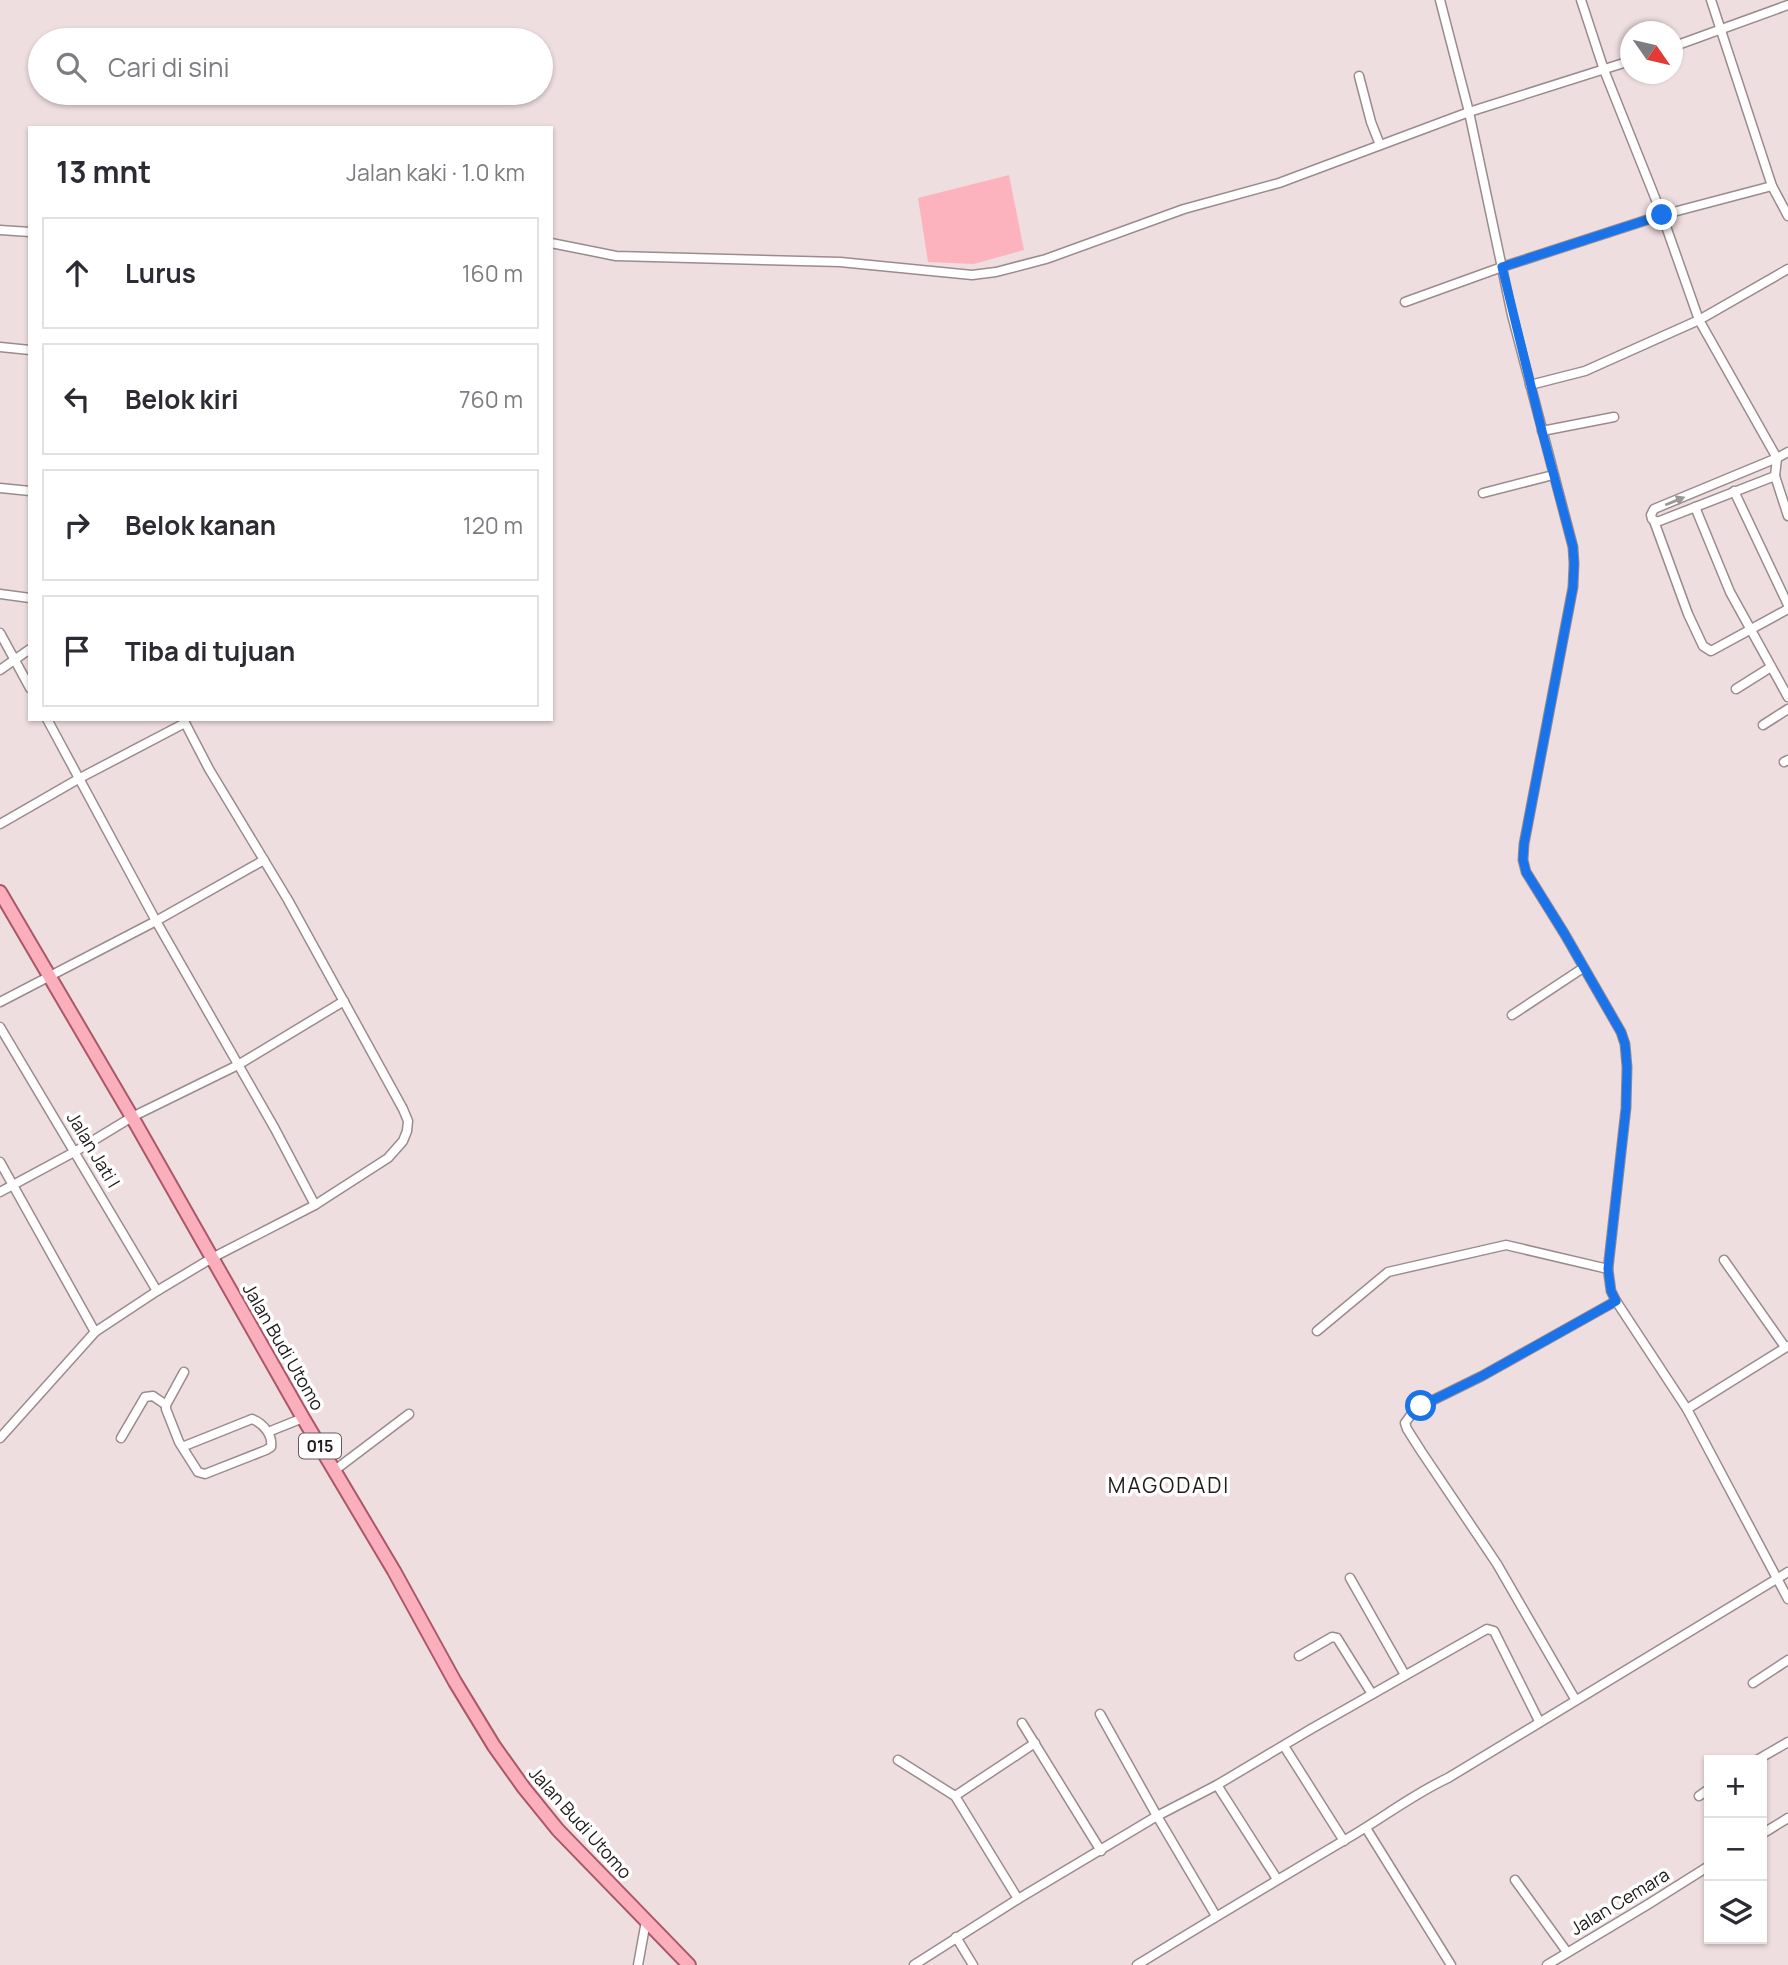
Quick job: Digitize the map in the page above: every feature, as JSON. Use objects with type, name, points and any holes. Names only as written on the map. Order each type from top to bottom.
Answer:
[{"type":"main road","name":"Jalan Budi Utomo","points":[[0,892],[494,1746],[558,1830],[689,1965]]},
{"type":"street","points":[[1440,0],[1469,112],[1530,385],[1573,547],[1573,587],[1523,860],[1526,872],[1621,1032],[1625,1044],[1626,1108],[1608,1269],[1611,1291],[1687,1409],[1788,1599]]},
{"type":"street","points":[[1580,0],[1699,320],[1777,458],[1775,476],[1787,510]]},
{"type":"street","points":[[1711,0],[1772,186],[1788,216]]},
{"type":"street","points":[[1683,43],[1788,5]]},
{"type":"street","points":[[553,243],[616,256],[840,261],[972,275],[996,272],[1046,259],[1184,209],[1279,183],[1469,112],[1620,64]]},
{"type":"street","points":[[1359,76],[1380,145]]},
{"type":"street","points":[[1405,302],[1662,215],[1772,186]]},
{"type":"street","points":[[1779,198],[1788,194]]},
{"type":"street","points":[[0,230],[28,232]]},
{"type":"street","points":[[1530,385],[1585,371],[1699,320],[1788,269]]},
{"type":"street","points":[[0,347],[28,350]]},
{"type":"street","points":[[1542,431],[1614,417]]},
{"type":"street","points":[[1734,491],[1788,607],[1712,650],[1705,647],[1688,614],[1651,515],[1654,509],[1788,452]]},
{"type":"street","points":[[1483,493],[1553,475]]},
{"type":"street","points":[[1654,521],[1775,476]]},
{"type":"street","points":[[0,488],[28,491]]},
{"type":"street","points":[[1695,507],[1730,592],[1788,697]]},
{"type":"street","points":[[0,594],[28,598]]},
{"type":"street","points":[[0,633],[28,685]]},
{"type":"street","points":[[0,670],[28,650]]},
{"type":"street","points":[[1736,689],[1771,667]]},
{"type":"street","points":[[1763,724],[1788,709]]},
{"type":"street","points":[[48,721],[315,1205]]},
{"type":"street","points":[[0,824],[184,721],[209,769],[344,1001],[408,1121],[403,1141],[388,1158],[315,1205],[212,1258],[95,1332],[0,1438]]},
{"type":"street","points":[[0,1002],[156,921],[264,860]]},
{"type":"street","points":[[1512,1015],[1583,968]]},
{"type":"street","points":[[0,1192],[76,1152],[132,1117],[238,1065],[344,1001]]},
{"type":"street","name":"Jalan Jati I","points":[[0,1027],[157,1291]]},
{"type":"street","points":[[0,1162],[95,1332]]},
{"type":"street","points":[[1317,1331],[1388,1272],[1506,1245],[1608,1269]]},
{"type":"street","points":[[1687,1409],[1787,1346],[1724,1260]]},
{"type":"street","points":[[1576,1699],[1497,1564],[1405,1423],[1421,1406],[1482,1376],[1616,1301]]},
{"type":"street","points":[[182,1447],[252,1419],[258,1421],[268,1432],[272,1442],[271,1447],[266,1450],[205,1474],[198,1472],[182,1447],[167,1413],[166,1405],[184,1372]]},
{"type":"street","points":[[121,1438],[145,1397],[153,1396],[166,1405]]},
{"type":"street","points":[[335,1470],[408,1414]]},
{"type":"street","points":[[268,1432],[303,1418]]},
{"type":"street","points":[[1137,1965],[1788,1572]]},
{"type":"street","points":[[1350,1578],[1405,1675]]},
{"type":"street","points":[[914,1965],[1157,1816],[1217,1785],[1487,1629],[1493,1630],[1539,1721]]},
{"type":"street","points":[[1299,1656],[1332,1637],[1337,1638],[1372,1694]]},
{"type":"street","points":[[1753,1683],[1788,1660]]},
{"type":"street","points":[[1100,1714],[1216,1916]]},
{"type":"street","points":[[1022,1723],[1101,1851]]},
{"type":"street","points":[[1766,1755],[1788,1742]]},
{"type":"street","points":[[955,1796],[1035,1743]]},
{"type":"street","points":[[1284,1746],[1344,1841]]},
{"type":"street","points":[[898,1760],[955,1796],[1018,1899]]},
{"type":"street","points":[[1217,1785],[1277,1879]]},
{"type":"street","points":[[1699,1796],[1704,1792]]},
{"type":"street","points":[[1767,1831],[1788,1818]]},
{"type":"street","points":[[1366,1828],[1451,1965]]},
{"type":"street","name":"Jalan Cemara","points":[[1552,1964],[1567,1952],[1704,1869]]},
{"type":"street","points":[[1515,1880],[1567,1952]]},
{"type":"street","points":[[638,1965],[646,1921]]},
{"type":"street","points":[[956,1937],[973,1965]]},
{"type":"shaded area","points":[[1009,175],[1024,250],[974,264],[928,262],[918,198]]},
{"type":"district","name":"MAGODADI","points":[[1169,1486]]},
{"type":"route","points":[[1421,1406],[1482,1376],[1616,1301],[1608,1280],[1608,1269],[1626,1108],[1625,1044],[1621,1032],[1573,948],[1526,872],[1523,860],[1573,587],[1574,564],[1573,547],[1512,315],[1502,267],[1662,215]]}]
